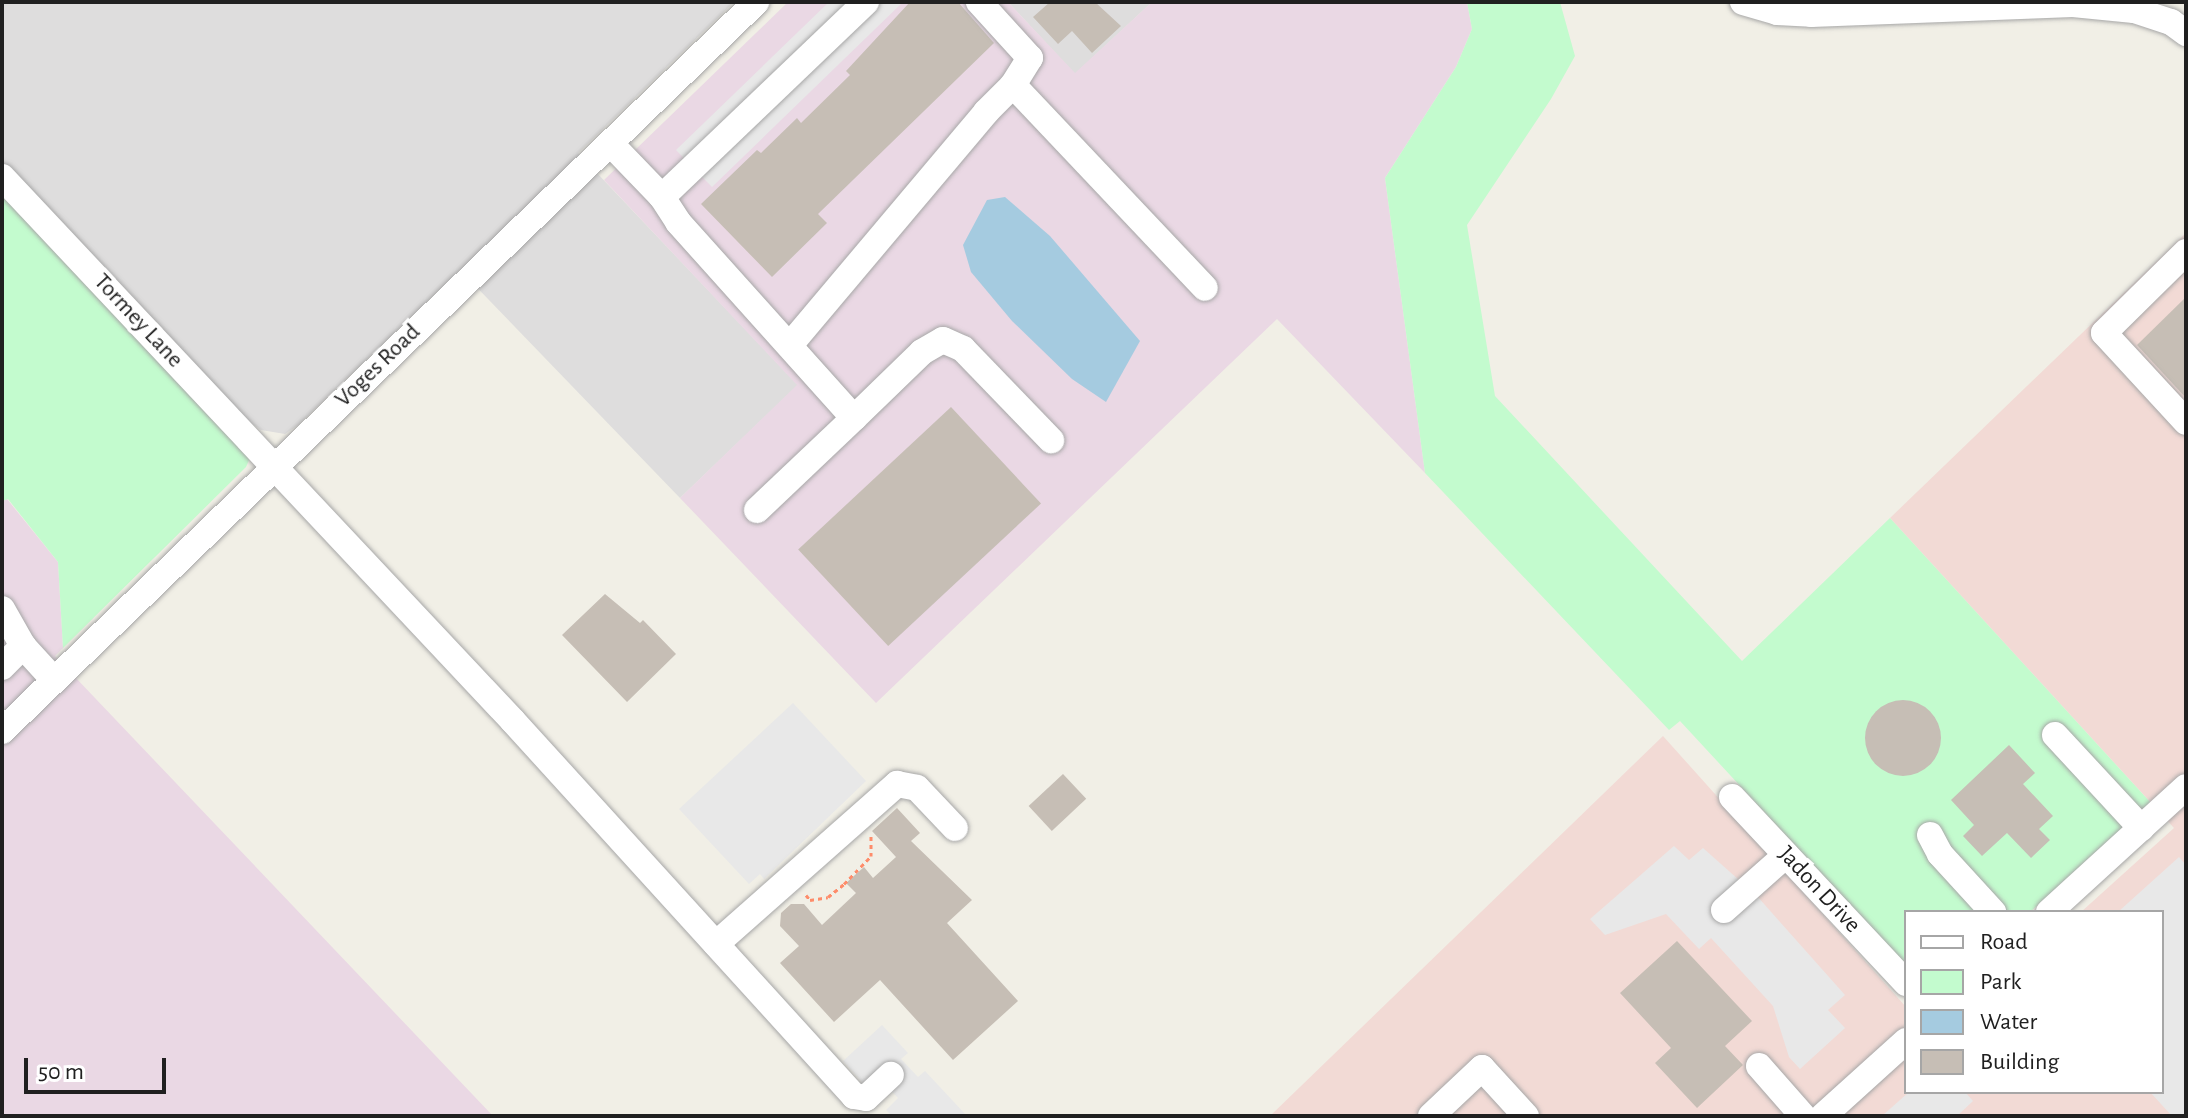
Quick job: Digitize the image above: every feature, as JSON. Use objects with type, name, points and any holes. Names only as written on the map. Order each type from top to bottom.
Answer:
[{"type":"street","name":"Voges Road","points":[[2,731],[756,2]]},
{"type":"street","points":[[662,197],[866,2]]},
{"type":"street","points":[[790,345],[986,112],[1013,85],[1030,58],[979,2]]},
{"type":"street","points":[[1743,2],[1777,12],[1811,14],[1943,6],[2073,4],[2163,10],[2186,33]]},
{"type":"street","points":[[1013,85],[1205,288]]},
{"type":"street","points":[[610,143],[662,197],[678,222],[854,418]]},
{"type":"street","name":"Tormey Lane","points":[[2,177],[275,465],[854,1096],[866,1098],[891,1075]]},
{"type":"street","points":[[2186,252],[2104,333],[2186,422]]},
{"type":"street","points":[[757,510],[922,352],[943,340],[963,349],[1051,440]]},
{"type":"street","points":[[2,609],[23,646],[54,680]]},
{"type":"street","points":[[2,667],[23,646]]},
{"type":"street","points":[[2055,735],[2141,828]]},
{"type":"street","points":[[716,944],[897,784],[909,783],[955,828]]},
{"type":"street","points":[[2051,910],[2186,787]]},
{"type":"street","name":"Jadon Drive","points":[[1732,797],[1904,981]]},
{"type":"street","points":[[1930,835],[1940,854],[1991,910]]},
{"type":"street","points":[[1724,910],[1786,855]]},
{"type":"street","points":[[1823,1116],[1904,1043]]},
{"type":"street","points":[[1759,1066],[1803,1116]]},
{"type":"street","points":[[1431,1116],[1482,1068],[1526,1116]]},
{"type":"path","points":[[790,877],[810,900],[828,897],[844,884],[871,856],[871,837],[855,818]]},
{"type":"shaded area","points":[[2,2],[734,2],[578,153],[798,385],[680,498],[460,270],[298,425],[285,434],[261,430],[228,407],[2,166]]},
{"type":"shaded area","points":[[788,2],[1008,2],[1075,73],[1152,2],[1467,2],[1472,29],[1456,67],[1385,178],[1425,473],[1277,319],[876,703],[680,498],[797,385],[604,180]]},
{"type":"shaded area","points":[[829,2],[903,2],[712,187],[676,150]]},
{"type":"shaded area","points":[[1008,2],[1152,2],[1075,74]]},
{"type":"shaded area","points":[[2186,233],[2186,1116],[1270,1116],[1663,736],[1904,1005],[1904,1094],[2164,1094],[2164,910],[2083,910],[2174,828],[1890,518]]},
{"type":"shaded area","points":[[7,499],[58,562],[63,648],[55,656],[493,1116],[2,1116],[2,501]]},
{"type":"shaded area","points":[[793,703],[866,781],[764,879],[760,874],[749,884],[679,809]]},
{"type":"shaded area","points":[[1674,846],[1689,860],[1703,848],[1757,896],[1845,995],[1828,1010],[1845,1028],[1800,1069],[1789,1057],[1773,1006],[1711,938],[1699,949],[1666,914],[1605,935],[1590,919]]},
{"type":"shaded area","points":[[2179,857],[2186,865],[2186,1116],[2172,1116],[2152,1094],[2164,1094],[2164,910],[2120,910]]},
{"type":"shaded area","points":[[882,1025],[908,1053],[901,1059],[918,1077],[925,1071],[967,1116],[892,1116],[886,1110],[898,1098],[875,1073],[863,1083],[843,1061]]},
{"type":"shaded area","points":[[1907,1094],[1967,1094],[1973,1101],[1957,1116],[1882,1116]]},
{"type":"green space","points":[[1467,2],[1560,2],[1575,56],[1551,99],[1467,225],[1495,396],[1742,661],[1890,518],[2151,803],[2032,910],[1904,910],[1904,963],[1680,721],[1669,730],[1425,473],[1385,178],[1456,67],[1472,29]]},
{"type":"green space","points":[[2,190],[250,458],[246,467],[63,648],[58,562],[8,499],[2,501]]},
{"type":"water","points":[[1005,197],[1050,236],[1140,341],[1106,402],[1072,379],[1012,321],[971,272],[963,245],[987,200]]},
{"type":"building","points":[[910,2],[958,2],[994,43],[818,214],[827,223],[772,277],[701,204],[757,150],[761,153],[797,118],[801,123],[850,75],[846,71]]},
{"type":"building","points":[[1050,2],[1095,2],[1121,26],[1092,53],[1072,31],[1058,44],[1033,17]]},
{"type":"building","points":[[2186,297],[2186,398],[2137,345]]},
{"type":"building","points":[[951,407],[1041,504],[888,646],[798,550]]},
{"type":"building","points":[[605,594],[640,623],[643,620],[676,654],[627,702],[562,635]]},
{"type":"building","points":[[1896,700],[1910,700],[1924,706],[1935,717],[1941,738],[1938,753],[1930,765],[1910,776],[1896,776],[1882,770],[1871,759],[1865,745],[1865,731],[1871,717],[1882,706]]},
{"type":"building","points":[[2009,745],[2035,773],[2023,784],[2053,816],[2039,829],[2050,840],[2031,858],[2007,833],[1982,856],[1963,836],[1974,825],[1951,800]]},
{"type":"building","points":[[1063,774],[1086,799],[1052,831],[1029,806]]},
{"type":"building","points":[[897,808],[920,833],[911,841],[972,900],[947,923],[1018,1001],[953,1060],[880,980],[834,1022],[780,963],[799,946],[780,926],[781,913],[791,904],[804,904],[822,925],[856,893],[846,883],[864,867],[873,878],[896,857],[872,831]]},
{"type":"building","points":[[1677,941],[1752,1021],[1725,1046],[1743,1065],[1697,1108],[1655,1063],[1671,1048],[1620,993]]}]
